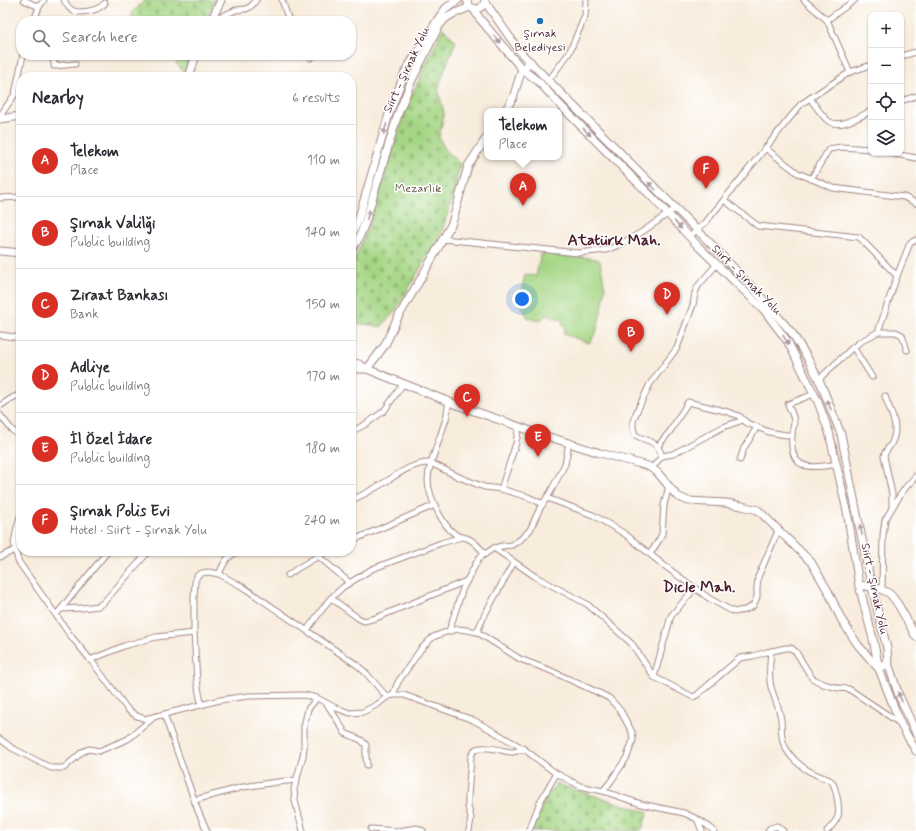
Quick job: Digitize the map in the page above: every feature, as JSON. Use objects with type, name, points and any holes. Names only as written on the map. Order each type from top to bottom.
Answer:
[{"type":"street","points":[[24,0],[39,7]]},
{"type":"street","points":[[36,16],[39,7],[44,0]]},
{"type":"street","points":[[64,0],[72,11],[77,12],[97,9],[102,7],[105,3]]},
{"type":"street","points":[[213,16],[221,0]]},
{"type":"street","points":[[222,16],[236,10],[246,9],[256,0]]},
{"type":"street","points":[[282,0],[287,16]]},
{"type":"street","name":"Siirt - Şırnak Yolu","points":[[356,225],[389,114],[405,72],[450,2],[458,0]]},
{"type":"street","points":[[467,0],[471,8],[478,9],[483,6],[485,1]]},
{"type":"street","points":[[549,80],[569,53],[585,16],[586,0]]},
{"type":"street","points":[[804,0],[827,20],[850,72]]},
{"type":"street","points":[[827,20],[855,0]]},
{"type":"street","name":"Siirt - Şırnak Yolu","points":[[485,1],[521,53],[714,247],[761,297],[792,334],[819,380],[841,434],[872,587],[887,648],[888,663],[898,693],[916,733]]},
{"type":"street","name":"Siirt - Şırnak Yolu","points":[[356,241],[365,223],[398,114],[411,82],[439,26],[446,18],[455,13],[471,8],[522,69],[539,82],[689,237],[764,310],[788,342],[818,402],[829,432],[847,511],[859,585],[879,669],[901,725],[916,751]]},
{"type":"street","points":[[904,55],[916,52]]},
{"type":"street","points":[[20,72],[22,60]]},
{"type":"street","points":[[53,60],[54,66],[75,64]]},
{"type":"street","points":[[191,72],[194,60]]},
{"type":"street","points":[[507,108],[514,98],[522,69],[531,62]]},
{"type":"street","points":[[689,237],[706,222],[801,104],[850,72],[868,66]]},
{"type":"street","points":[[0,116],[15,94],[16,89]]},
{"type":"street","points":[[904,100],[916,96]]},
{"type":"street","points":[[810,98],[830,122],[837,124],[844,123],[868,112]]},
{"type":"street","points":[[0,119],[16,117]]},
{"type":"street","points":[[367,369],[385,345],[397,319],[452,222],[468,166],[484,142]]},
{"type":"street","points":[[811,178],[829,149],[841,147],[868,149]]},
{"type":"street","points":[[765,148],[798,173],[833,188],[904,197],[916,203]]},
{"type":"street","points":[[904,156],[916,158]]},
{"type":"street","points":[[0,198],[16,197]]},
{"type":"street","points":[[724,200],[758,226],[859,238],[897,276]]},
{"type":"street","points":[[443,239],[578,253],[606,250],[619,245],[642,232],[675,209]]},
{"type":"street","points":[[878,332],[910,243],[916,240]]},
{"type":"street","points":[[0,251],[16,253]]},
{"type":"street","points":[[662,456],[658,446],[635,435],[633,421],[650,384],[677,348],[693,305],[698,286],[717,264]]},
{"type":"street","points":[[819,380],[853,347],[878,332],[896,332],[902,335],[907,350]]},
{"type":"street","points":[[0,335],[16,337]]},
{"type":"street","points":[[853,347],[872,377]]},
{"type":"street","points":[[356,363],[403,384],[519,426],[569,443],[648,466],[657,472],[677,496],[688,501],[726,503],[758,510],[811,562],[828,591],[841,619],[858,646],[879,669],[888,663]]},
{"type":"street","points":[[356,369],[367,369]]},
{"type":"street","points":[[356,429],[384,411],[403,384]]},
{"type":"street","points":[[814,394],[788,404],[794,422],[792,452],[795,459],[801,465],[823,467],[836,464]]},
{"type":"street","points":[[0,406],[16,396]]},
{"type":"street","points":[[885,396],[894,419],[893,441],[885,451],[884,456],[892,494],[892,508]]},
{"type":"street","points":[[449,401],[446,419],[431,463],[428,480],[430,491],[442,519],[453,532],[471,540],[485,554]]},
{"type":"street","points":[[658,446],[671,430],[688,402],[739,416],[747,423],[769,432],[792,436]]},
{"type":"street","points":[[0,415],[12,430],[16,432]]},
{"type":"street","points":[[652,468],[662,456],[673,454],[723,427],[743,420]]},
{"type":"street","points":[[502,489],[516,443],[519,426]]},
{"type":"street","points":[[740,460],[744,448],[757,427]]},
{"type":"street","points":[[449,631],[463,588],[479,558],[494,548],[512,545],[530,530],[540,508],[550,493],[565,464],[569,443]]},
{"type":"street","points":[[356,497],[403,471],[423,462],[431,463],[459,477],[484,487],[502,489],[528,497],[543,504]]},
{"type":"street","points":[[882,590],[883,535],[885,520],[906,488],[916,476]]},
{"type":"street","points":[[650,554],[662,534],[664,505],[669,486]]},
{"type":"street","points":[[547,498],[593,515],[625,534],[710,599],[734,612],[746,610],[753,606],[757,597],[756,588],[758,577],[778,531]]},
{"type":"street","points":[[356,539],[435,505]]},
{"type":"street","points":[[16,532],[14,543],[16,546]]},
{"type":"street","points":[[307,630],[331,598],[343,587],[372,569],[441,543],[464,537]]},
{"type":"street","points":[[494,548],[536,577],[587,604],[632,644],[654,677],[692,697],[697,695],[740,658],[792,648],[812,678],[822,684],[849,689],[901,725]]},
{"type":"street","points":[[0,557],[16,549]]},
{"type":"street","points":[[18,556],[18,561],[70,635],[128,710],[137,716],[145,719],[201,704],[248,696],[304,695],[317,698],[327,704],[350,713],[363,712],[387,697],[393,695],[404,695],[473,720],[524,749],[556,774],[580,786],[603,790],[641,804],[684,813],[697,819],[714,831]]},
{"type":"street","points":[[56,615],[104,556]]},
{"type":"street","points":[[62,609],[98,606],[103,603],[145,556]]},
{"type":"street","points":[[220,574],[225,561],[230,556]]},
{"type":"street","points":[[288,575],[318,556],[350,583]]},
{"type":"street","points":[[477,632],[484,616],[514,562]]},
{"type":"street","points":[[201,704],[197,681],[194,633],[194,598],[197,576],[202,573],[209,572],[220,574],[243,587],[357,665],[387,697]]},
{"type":"street","points":[[331,598],[364,621],[376,618],[466,581]]},
{"type":"street","points":[[859,585],[889,592],[895,599],[916,637]]},
{"type":"street","points":[[654,677],[671,616],[695,588]]},
{"type":"street","points":[[393,695],[398,682],[421,648],[433,638],[446,632],[458,629],[477,632],[520,659],[549,670],[609,698],[620,710],[632,732],[633,740],[627,757],[603,790]]},
{"type":"street","points":[[90,660],[124,646],[156,637],[194,633]]},
{"type":"street","points":[[771,651],[769,669],[771,687],[781,720],[782,739],[792,757],[799,764],[811,772],[831,781],[835,789],[839,815],[827,831]]},
{"type":"street","points":[[303,831],[295,801],[294,790],[303,756],[304,726],[308,709],[317,698]]},
{"type":"street","points":[[327,704],[345,733],[361,740],[366,745],[367,765]]},
{"type":"street","points":[[164,714],[207,831]]},
{"type":"street","points":[[0,739],[12,748],[51,768],[64,768],[82,752],[89,749],[99,751],[128,739],[155,716]]},
{"type":"street","points":[[469,831],[471,818],[468,807],[470,757],[473,751],[482,748],[511,752],[524,749]]},
{"type":"street","points":[[528,831],[540,802],[556,774]]},
{"type":"street","points":[[195,800],[243,787],[297,780]]},
{"type":"street","points":[[697,819],[702,831]]},
{"type":"street","points":[[768,831],[770,828],[777,826],[783,831]]},
{"type":"street","points":[[371,828],[398,831],[417,828],[424,831]]},
{"type":"green space","points":[[145,0],[216,0],[208,16],[132,16],[132,13]]},
{"type":"green space","name":"Mezarlık","points":[[443,28],[456,41],[438,89],[444,113],[439,138],[446,151],[460,164],[453,197],[442,231],[396,310],[381,327],[356,324],[356,255],[369,225],[408,103]]},
{"type":"green space","points":[[174,60],[188,60],[186,71],[182,70]]},
{"type":"green space","points":[[541,254],[558,254],[597,259],[600,261],[605,288],[603,304],[596,333],[589,343],[564,334],[565,325],[562,324],[563,320],[546,315],[540,321],[528,318],[519,301],[525,275],[536,276]]},
{"type":"green space","points":[[556,784],[648,812],[642,829],[640,831],[531,831],[545,800]]},
{"type":"place","name":"Şırnak Belediyesi","points":[[540,21]]},
{"type":"place","name":"Şırnak Polis Evi","points":[[706,189]]},
{"type":"place","name":"Telekom","points":[[523,206]]},
{"type":"place","name":"Adliye","points":[[667,315]]},
{"type":"place","name":"Şırnak Valilği","points":[[631,352]]},
{"type":"place","name":"Ziraat Bankası","points":[[467,417]]},
{"type":"place","name":"İl Özel İdare","points":[[538,457]]},
{"type":"district","name":"Atatürk Mah.","points":[[614,240]]},
{"type":"district","name":"Dicle Mah.","points":[[699,587]]}]
